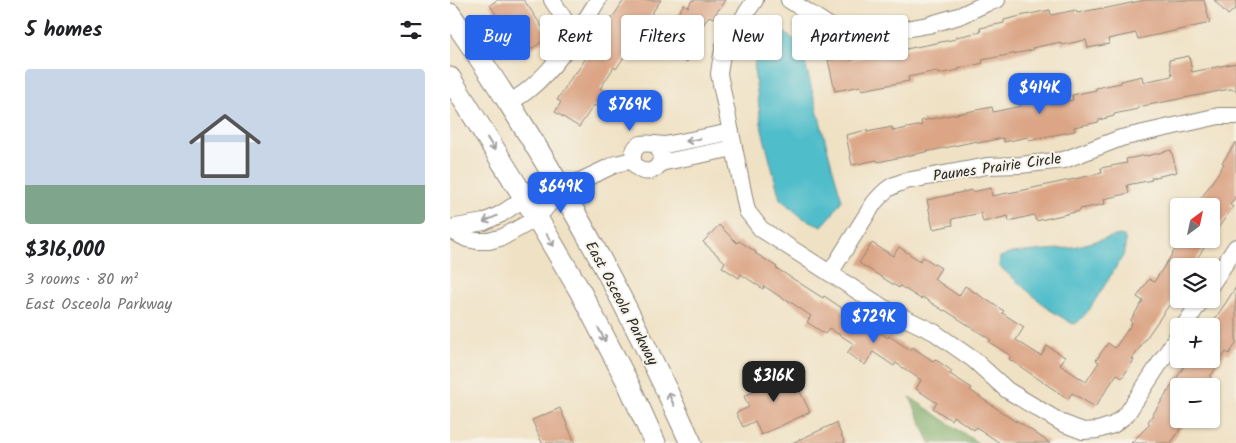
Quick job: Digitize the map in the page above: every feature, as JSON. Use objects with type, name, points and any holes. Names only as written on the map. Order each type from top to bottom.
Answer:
[{"type":"main road","name":"East Osceola Parkway","points":[[450,14],[509,103],[561,190],[631,317],[692,443]]},
{"type":"main road","points":[[450,78],[525,198],[584,300],[628,384],[656,443]]},
{"type":"street","points":[[552,0],[562,15]]},
{"type":"street","points":[[588,15],[598,0]]},
{"type":"street","points":[[755,0],[724,46],[719,74],[746,211],[761,229],[884,308],[934,332],[974,360],[1007,390],[1062,424],[1083,431],[1098,430],[1113,425],[1126,415],[1170,348]]},
{"type":"street","points":[[789,0],[847,37],[862,37],[928,25],[958,16],[997,0]]},
{"type":"street","points":[[509,103],[529,90],[547,73],[557,60]]},
{"type":"street","name":"Paunes Prairie Circle","points":[[830,273],[874,203],[882,193],[893,185],[987,166],[1020,165],[1064,160],[1121,138],[1219,116],[1236,116]]},
{"type":"street","points":[[655,145],[659,148],[662,158],[656,169],[649,171],[636,167],[633,160],[635,149],[644,143],[665,145],[732,140]]},
{"type":"street","points":[[660,163],[732,140]]},
{"type":"street","points":[[450,229],[484,222],[525,198],[561,190],[616,164],[633,160]]},
{"type":"street","points":[[450,229],[467,239],[477,241],[489,241],[503,237],[537,218],[561,190]]},
{"type":"street","points":[[1220,271],[1236,247]]},
{"type":"green space","points":[[910,397],[978,443],[930,443]]},
{"type":"water","points":[[782,31],[792,38],[792,60],[804,60],[842,200],[822,226],[803,218],[780,199],[762,130],[754,69],[755,60],[782,60]]},
{"type":"water","points":[[1119,235],[1124,236],[1126,242],[1123,256],[1089,310],[1078,322],[1073,324],[1050,310],[999,266],[1000,257],[1012,253],[1070,248]]},
{"type":"building","points":[[497,0],[524,0],[540,24],[540,43],[530,50],[530,15],[496,15],[490,5]]},
{"type":"building","points":[[624,0],[661,0],[651,15],[621,15],[622,60],[616,69],[614,67],[600,89],[606,92],[597,107],[594,105],[579,127],[555,112],[561,102],[557,100],[585,60],[611,60],[611,20]]},
{"type":"building","points":[[692,0],[725,0],[713,18],[709,16],[704,24],[704,15],[677,15],[684,4],[688,7]]},
{"type":"building","points":[[1145,0],[1204,0],[1210,23],[1138,39],[1136,33],[1108,39],[1109,44],[1088,48],[1086,40],[1061,45],[1061,42],[1032,48],[1033,50],[982,60],[983,63],[959,70],[938,74],[937,71],[908,77],[909,81],[862,90],[861,86],[835,91],[828,60],[908,60],[908,49],[981,32],[980,28],[1004,23],[1004,20],[1050,10],[1051,15],[1076,10],[1077,13]]},
{"type":"building","points":[[1214,0],[1236,0],[1236,8],[1228,15]]},
{"type":"building","points":[[1189,56],[1192,72],[1236,63],[1236,90],[1230,89],[1138,107],[1138,109],[1114,114],[1114,116],[1099,120],[1099,122],[1074,127],[1075,131],[1029,140],[1028,137],[1004,142],[1003,138],[978,143],[977,141],[878,162],[877,160],[852,165],[846,135],[892,127],[893,131],[922,125],[921,121],[992,107],[993,112],[1042,99],[1044,105],[1073,100],[1072,95],[1121,83],[1121,81],[1142,76],[1143,82],[1172,76],[1169,60]]},
{"type":"building","points":[[1236,142],[1236,196],[1230,205],[1233,207],[1220,225],[1220,198],[1201,198],[1224,164],[1222,163]]},
{"type":"building","points":[[1171,150],[1177,172],[1127,185],[1129,193],[1104,199],[1105,204],[1036,221],[1034,215],[1009,221],[1008,216],[983,222],[981,213],[952,219],[953,225],[933,229],[927,200],[972,190],[972,192],[991,188],[992,196],[1024,190],[1102,173],[1101,168],[1127,163],[1126,159]]},
{"type":"building","points":[[719,225],[737,243],[739,241],[776,268],[823,298],[824,296],[866,326],[867,324],[910,350],[912,347],[933,361],[935,359],[952,371],[950,374],[972,388],[970,390],[1050,443],[1000,443],[976,427],[974,430],[953,416],[951,420],[933,408],[937,403],[916,389],[921,380],[896,363],[894,366],[873,352],[865,365],[847,353],[854,344],[829,328],[825,334],[807,322],[811,316],[786,299],[764,286],[763,289],[741,274],[739,278],[722,267],[725,262],[703,242]]},
{"type":"building","points":[[872,243],[893,256],[899,247],[920,261],[923,257],[941,268],[934,279],[959,296],[965,286],[1004,311],[1002,313],[1024,327],[1016,340],[1041,356],[1047,346],[1065,357],[1060,365],[1086,382],[1099,362],[1096,360],[1108,343],[1115,348],[1132,323],[1130,321],[1143,301],[1137,297],[1149,279],[1154,282],[1176,248],[1204,248],[1197,258],[1170,258],[1170,304],[1132,359],[1134,360],[1122,378],[1117,374],[1095,407],[1072,393],[1068,399],[1009,359],[1011,356],[989,342],[991,340],[945,310],[922,297],[921,299],[900,286],[899,288],[859,263]]},
{"type":"building","points":[[1236,287],[1236,344],[1229,354],[1226,352],[1220,361],[1220,318],[1216,318]]},
{"type":"building","points":[[788,367],[810,412],[761,435],[755,421],[743,427],[736,413],[749,407],[744,396],[758,390],[755,383]]},
{"type":"building","points":[[1183,368],[1216,368],[1211,378],[1177,378]]},
{"type":"building","points":[[1170,388],[1170,428],[1181,428],[1171,443],[1131,443],[1150,424],[1148,422]]},
{"type":"building","points":[[560,408],[575,443],[542,443],[532,420]]},
{"type":"building","points":[[836,423],[845,443],[792,443]]}]
